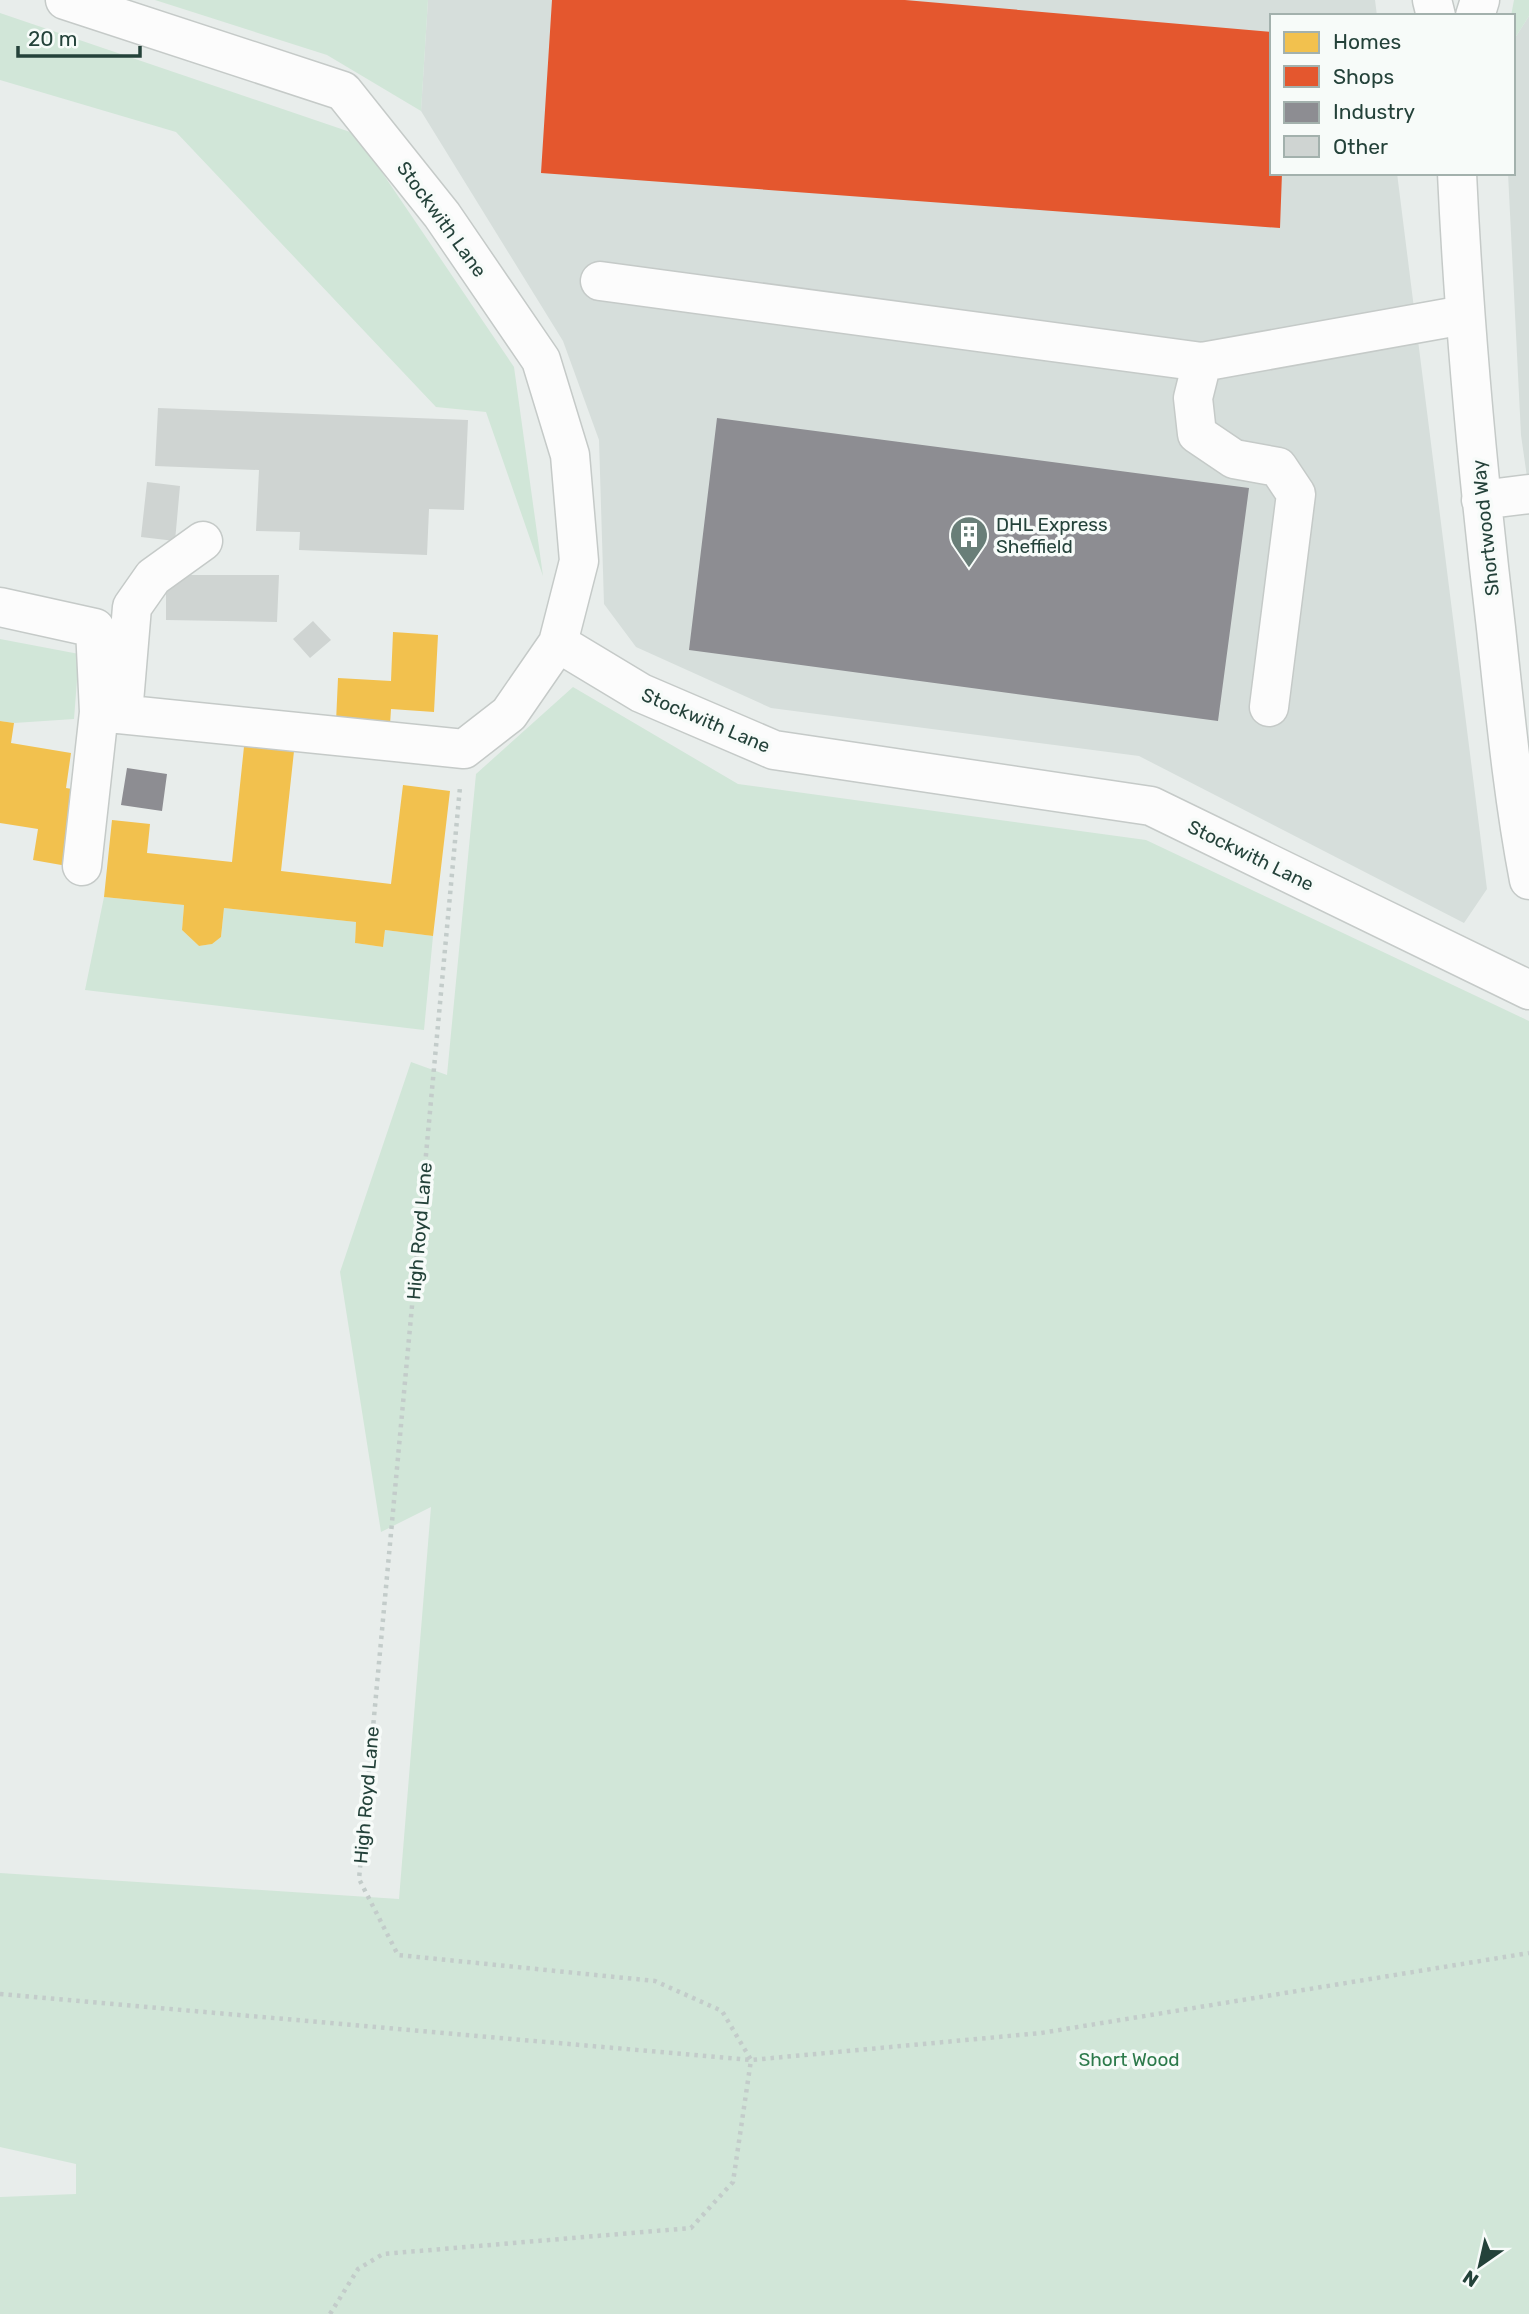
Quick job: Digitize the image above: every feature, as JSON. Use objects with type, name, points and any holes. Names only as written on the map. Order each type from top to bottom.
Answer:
[{"type":"street","name":"Stockwith Lane","points":[[65,0],[344,91],[442,215],[541,360],[569,455],[579,561],[558,643],[642,693],[774,750],[1151,806],[1529,990]]},
{"type":"street","name":"Shortwood Way","points":[[1457,175],[1464,314],[1481,500],[1517,820],[1529,880]]},
{"type":"street","points":[[600,281],[1202,362],[1464,314]]},
{"type":"street","points":[[1202,362],[1193,398],[1198,435],[1234,458],[1278,467],[1296,494],[1269,707]]},
{"type":"street","points":[[1481,500],[1529,494]]},
{"type":"street","points":[[82,866],[132,607],[153,577],[203,541]]},
{"type":"street","points":[[0,607],[95,628],[111,713]]},
{"type":"street","points":[[111,713],[464,749],[509,715],[558,643]]},
{"type":"path","name":"High Royd Lane","points":[[464,749],[359,1879],[398,1955],[655,1981],[722,2011],[751,2060]]},
{"type":"path","points":[[0,1994],[751,2060],[1041,2033],[1529,1953]]},
{"type":"path","points":[[330,2314],[358,2269],[383,2253],[691,2228],[733,2182],[751,2060]]},
{"type":"shaded area","points":[[428,0],[1375,0],[1377,14],[1270,14],[1270,175],[1397,175],[1487,889],[1464,923],[1139,756],[771,708],[636,647],[604,604],[599,440],[563,341],[421,111]]},
{"type":"shaded area","points":[[1529,16],[1529,491],[1521,435],[1508,175],[1515,175],[1515,38]]},
{"type":"green space","points":[[155,0],[428,0],[421,111],[327,55]]},
{"type":"green space","points":[[1514,0],[1529,0],[1529,16],[1515,38],[1515,14],[1511,14]]},
{"type":"green space","points":[[0,13],[356,134],[514,367],[543,576],[486,412],[436,407],[176,132],[0,80]]},
{"type":"green space","points":[[0,639],[79,654],[74,719],[14,723],[0,721]]},
{"type":"green space","name":"Short Wood","points":[[573,687],[738,784],[1146,840],[1529,1021],[1529,2314],[0,2314],[0,2197],[76,2194],[76,2164],[0,2147],[0,1873],[399,1899],[431,1507],[381,1532],[340,1272],[411,1062],[447,1075],[476,774]]},
{"type":"green space","points":[[104,897],[184,905],[182,930],[199,946],[211,944],[221,937],[224,908],[356,922],[355,943],[383,947],[385,930],[433,936],[424,1030],[85,990]]},
{"type":"building: Homes","points":[[393,632],[438,635],[434,712],[391,709],[390,725],[336,722],[338,678],[391,681]]},
{"type":"building: Homes","points":[[0,721],[14,723],[11,743],[71,753],[66,788],[72,789],[66,829],[72,831],[67,866],[33,860],[38,829],[0,823]]},
{"type":"building: Homes","points":[[245,737],[295,742],[281,871],[391,884],[403,785],[450,791],[433,936],[385,930],[383,947],[355,943],[356,922],[224,908],[221,937],[212,944],[199,946],[182,930],[184,905],[104,897],[112,820],[150,824],[147,853],[232,862]]},
{"type":"building: Shops","points":[[552,0],[905,0],[1270,32],[1270,175],[1282,175],[1280,228],[541,173]]},
{"type":"building: Industry","name":"DHL Express Sheffield","points":[[717,418],[1249,488],[1218,721],[689,650]]},
{"type":"building: Industry","points":[[127,768],[167,774],[162,811],[121,805]]},
{"type":"building: Other","points":[[158,408],[468,420],[464,510],[429,509],[427,555],[299,550],[300,532],[256,531],[259,470],[155,466]]},
{"type":"building: Other","points":[[147,482],[180,486],[175,541],[141,537]]},
{"type":"building: Other","points":[[190,575],[279,575],[277,622],[166,620],[166,590]]},
{"type":"building: Other","points":[[313,621],[331,640],[310,658],[293,639]]},
{"type":"place","name":"DHL Express Sheffield","points":[[969,569]]}]
